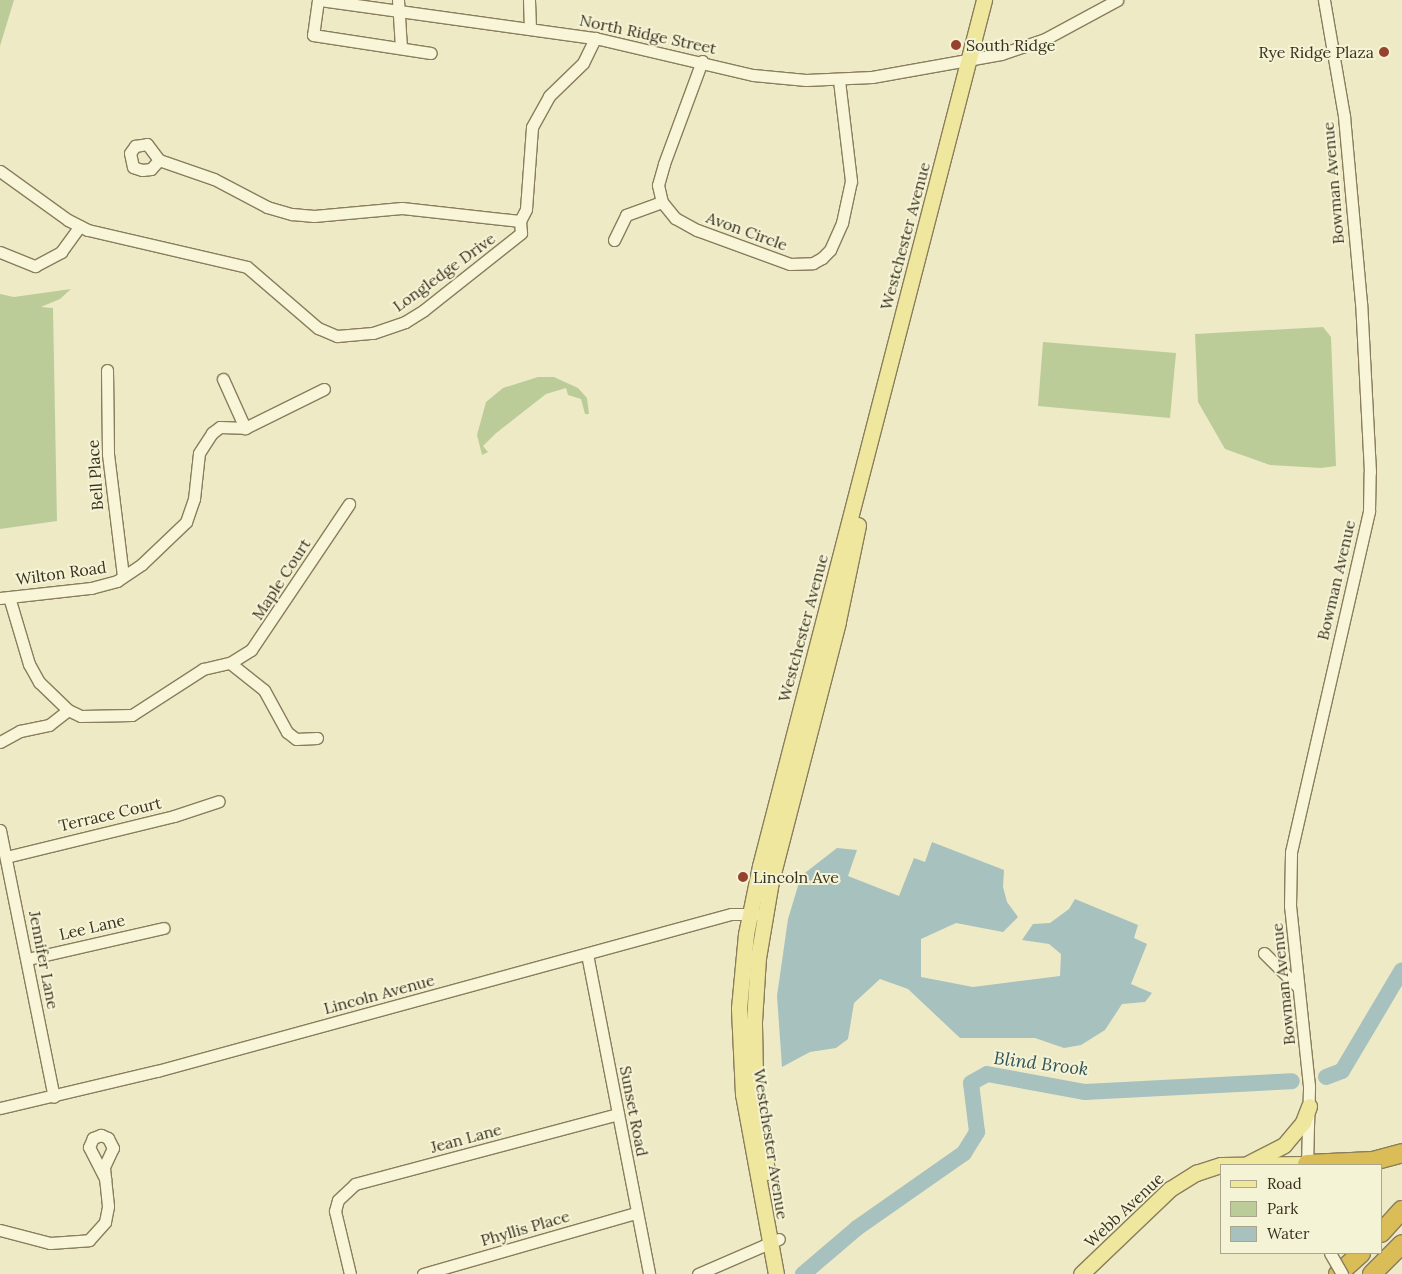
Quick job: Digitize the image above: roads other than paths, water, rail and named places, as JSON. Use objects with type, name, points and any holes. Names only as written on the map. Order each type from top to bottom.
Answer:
[{"type":"highway","points":[[1308,1164],[1373,1161],[1402,1153]]},
{"type":"highway","points":[[1382,1232],[1402,1210]]},
{"type":"highway","points":[[1372,1274],[1402,1244]]},
{"type":"highway","points":[[1340,1274],[1360,1254]]},
{"type":"main road","name":"Westchester Avenue","points":[[774,1240],[755,1081],[755,989],[766,914],[892,386],[973,59],[984,0]]},
{"type":"main road","name":"Westchester Avenue","points":[[782,1273],[748,1126],[740,1062],[740,998],[750,914],[973,59],[993,0]]},
{"type":"main road","points":[[1249,1163],[1284,1146],[1303,1122],[1309,1106]]},
{"type":"main road","name":"Webb Avenue","points":[[1235,1164],[1308,1164]]},
{"type":"main road","name":"Webb Avenue","points":[[1081,1274],[1170,1189],[1196,1173],[1220,1165]]},
{"type":"street","name":"North Ridge Street","points":[[319,0],[399,6],[530,29],[595,38],[778,79],[839,80],[973,59],[1045,39],[1116,0]]},
{"type":"street","points":[[319,0],[313,35],[431,53]]},
{"type":"street","points":[[529,0],[530,29]]},
{"type":"street","name":"Bowman Avenue","points":[[1308,1164],[1309,1106],[1300,989],[1290,906],[1291,852],[1369,511],[1370,495],[1361,303],[1343,114],[1324,0]]},
{"type":"street","points":[[399,6],[401,48]]},
{"type":"street","name":"Longledge Drive","points":[[0,171],[80,226],[104,235],[247,267],[318,328],[337,336],[373,333],[405,322],[522,233],[520,221],[526,209],[532,127],[549,96],[583,63],[595,38]]},
{"type":"street","points":[[614,240],[626,215],[662,202],[658,185],[702,61]]},
{"type":"street","name":"Avon Circle","points":[[662,202],[675,218],[697,230],[778,260],[800,265],[822,258],[836,240],[850,181],[839,80]]},
{"type":"street","points":[[159,160],[214,179],[267,207],[292,214],[337,214],[402,208],[520,221]]},
{"type":"street","points":[[0,252],[35,266],[61,252],[80,226]]},
{"type":"street","name":"Bell Place","points":[[107,370],[108,454],[123,576]]},
{"type":"street","points":[[223,379],[245,428]]},
{"type":"street","name":"Wilton Road","points":[[5,597],[91,588],[117,581],[142,564],[186,522],[194,499],[199,453],[203,442],[220,427],[245,428],[324,389]]},
{"type":"street","name":"Maple Court","points":[[68,710],[81,716],[132,715],[203,669],[230,662],[251,650],[270,626],[349,504]]},
{"type":"street","points":[[0,742],[20,731],[49,725],[68,710],[39,682],[29,664],[5,597]]},
{"type":"street","points":[[230,662],[264,690],[287,732],[296,739],[317,738]]},
{"type":"street","name":"Terrace Court","points":[[6,857],[174,816],[220,801]]},
{"type":"street","name":"Jennifer Lane","points":[[0,830],[28,959],[54,1097]]},
{"type":"street","name":"Lincoln Avenue","points":[[0,1108],[54,1097],[730,914],[766,914]]},
{"type":"street","name":"Lee Lane","points":[[28,959],[163,928]]},
{"type":"street","points":[[1264,953],[1286,972],[1300,989]]},
{"type":"street","name":"Sunset Road","points":[[587,954],[649,1274]]},
{"type":"street","name":"Jean Lane","points":[[350,1274],[335,1211],[338,1200],[355,1184],[618,1114]]},
{"type":"street","points":[[0,1230],[50,1243],[89,1240],[105,1222],[108,1206],[105,1179]]},
{"type":"street","name":"Phyllis Place","points":[[423,1274],[636,1213]]},
{"type":"street","points":[[698,1274],[774,1240]]},
{"type":"street","points":[[1330,1254],[1340,1274]]},
{"type":"water","points":[[932,842],[1004,870],[1003,887],[1007,902],[1018,917],[1003,932],[956,923],[921,939],[921,977],[973,987],[1060,976],[1061,954],[1049,944],[1022,940],[1033,924],[1050,923],[1069,909],[1075,899],[1138,925],[1134,938],[1147,944],[1131,984],[1152,993],[1145,1002],[1122,1004],[1105,1030],[1081,1045],[1064,1048],[1035,1038],[960,1038],[908,989],[880,979],[854,1003],[848,1039],[836,1048],[810,1052],[782,1067],[777,996],[788,919],[801,876],[837,848],[857,850],[848,876],[899,896],[914,858],[925,862]]},
{"type":"waterway","name":"Blind Brook","points":[[1326,1077],[1342,1071],[1402,970]]},
{"type":"waterway","name":"Blind Brook","points":[[803,1274],[857,1228],[964,1153],[977,1132],[971,1083],[987,1074],[1085,1092],[1292,1081]]},
{"type":"place","name":"South Ridge","points":[[956,45]]},
{"type":"place","name":"Rye Ridge Plaza","points":[[1384,52]]},
{"type":"place","name":"Lincoln Ave","points":[[743,877]]}]
